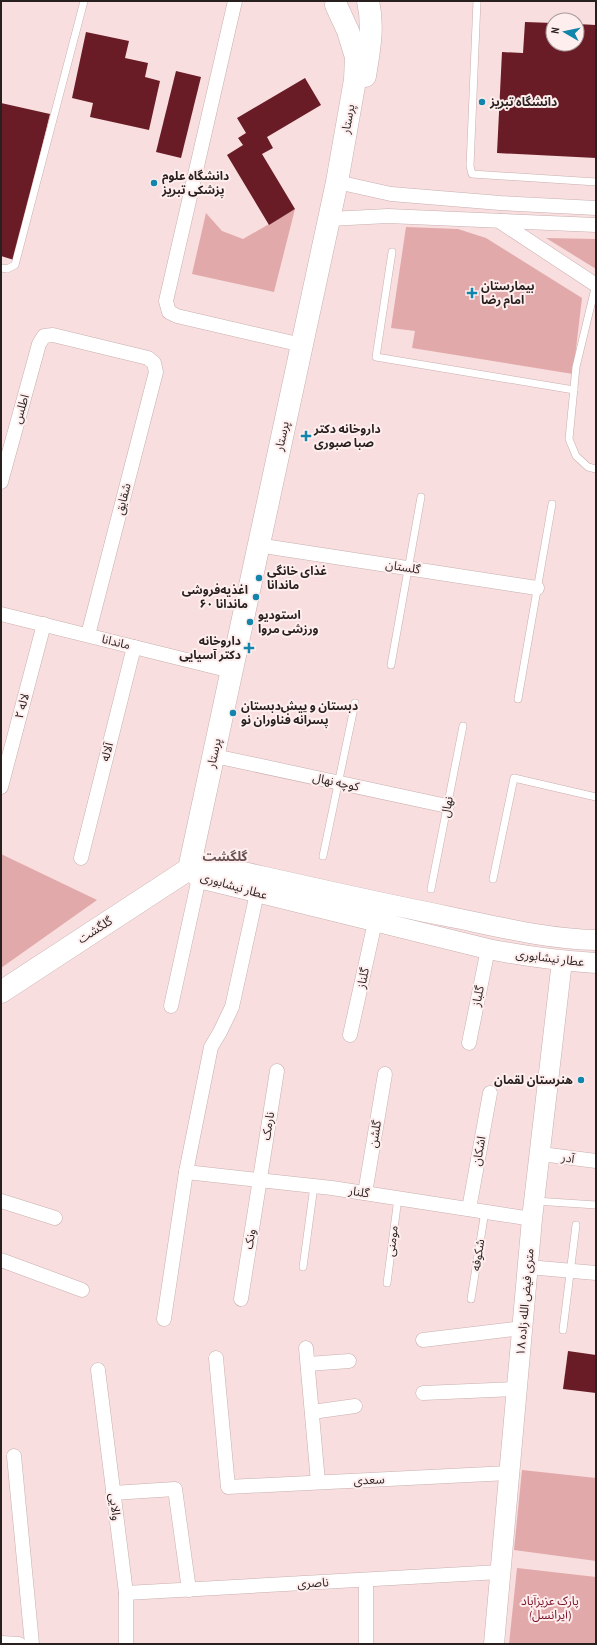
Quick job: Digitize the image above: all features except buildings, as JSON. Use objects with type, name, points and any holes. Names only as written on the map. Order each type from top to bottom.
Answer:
[{"type":"main road","points":[[333,3],[345,8],[352,7],[361,1]]},
{"type":"main road","name":"پرستار","points":[[197,870],[224,758],[270,547],[334,219],[370,45],[371,27],[368,1]]},
{"type":"main road","name":"پرستار","points":[[333,3],[348,31],[356,56],[355,80],[342,183]]},
{"type":"main road","name":"پرستار","points":[[197,870],[231,671],[302,345],[334,219]]},
{"type":"main road","name":"عطار نیشابوری","points":[[197,870],[257,893],[488,949],[562,961],[596,963]]},
{"type":"main road","name":"عطار نیشابوری","points":[[197,870],[380,903],[539,935],[596,940]]},
{"type":"main road","name":"گلگشت","points":[[1,992],[197,870]]},
{"type":"main road","name":"۱۸ متری فیض الله زاده","points":[[494,1644],[528,1267],[562,961]]},
{"type":"street","points":[[234,1],[166,301],[169,312],[177,316],[302,345]]},
{"type":"street","points":[[342,183],[391,194],[500,203],[596,208]]},
{"type":"street","points":[[498,220],[500,203]]},
{"type":"street","points":[[334,219],[388,216],[596,225]]},
{"type":"street","points":[[498,220],[596,284]]},
{"type":"street","name":"اطلس","points":[[1,482],[39,344],[44,336],[53,335],[148,358],[154,363]]},
{"type":"street","name":"شقایق","points":[[88,635],[156,372],[154,363]]},
{"type":"street","name":"گلستان","points":[[270,547],[537,588]]},
{"type":"street","name":"ماندانا","points":[[1,614],[231,671]]},
{"type":"street","name":"لاله ۲","points":[[1,787],[44,624]]},
{"type":"street","name":"آلاله","points":[[81,858],[134,646]]},
{"type":"street","name":"کوچه نهال","points":[[224,758],[447,806]]},
{"type":"street","points":[[171,1006],[197,870]]},
{"type":"street","points":[[164,1319],[186,1172],[211,1047],[232,1007],[257,893]]},
{"type":"street","name":"گلناز","points":[[350,1035],[375,922]]},
{"type":"street","name":"گلباز","points":[[468,1043],[488,949]]},
{"type":"street","name":"نارمک","points":[[260,1180],[277,1071]]},
{"type":"street","name":"گلشن","points":[[365,1193],[385,1074]]},
{"type":"street","name":"اشکان","points":[[469,1209],[490,1093]]},
{"type":"street","name":"آدر","points":[[541,1154],[596,1161]]},
{"type":"street","name":"گلنار","points":[[186,1172],[314,1186],[485,1211],[534,1210]]},
{"type":"street","name":"ونک","points":[[241,1299],[260,1180]]},
{"type":"street","points":[[1,1201],[55,1218]]},
{"type":"street","points":[[1,1260],[82,1290]]},
{"type":"street","points":[[528,1267],[596,1273]]},
{"type":"street","points":[[422,1340],[522,1328]]},
{"type":"street","points":[[306,1348],[318,1482]]},
{"type":"street","name":"سعدی","points":[[216,1358],[228,1487],[509,1473]]},
{"type":"street","points":[[308,1364],[349,1361]]},
{"type":"street","name":"والایی","points":[[98,1370],[126,1593],[126,1644]]},
{"type":"street","points":[[423,1393],[517,1389]]},
{"type":"street","points":[[312,1412],[355,1406]]},
{"type":"street","points":[[14,1456],[32,1644]]},
{"type":"street","points":[[113,1493],[175,1489],[189,1590]]},
{"type":"street","name":"ناصری","points":[[126,1593],[500,1572]]},
{"type":"street","points":[[366,1580],[366,1644]]},
{"type":"street","points":[[1,1643],[19,1644]]},
{"type":"lane","points":[[1,268],[7,269],[14,265],[84,1]]},
{"type":"lane","points":[[477,1],[470,166],[472,174],[596,182]]},
{"type":"lane","points":[[392,252],[376,357],[574,390]]},
{"type":"lane","points":[[596,284],[576,367],[569,439],[576,456],[588,467],[596,469]]},
{"type":"lane","points":[[391,665],[421,497]]},
{"type":"lane","points":[[518,700],[552,504]]},
{"type":"lane","points":[[323,856],[355,703]]},
{"type":"lane","name":"نهال","points":[[431,889],[463,726]]},
{"type":"lane","points":[[493,879],[514,778],[596,797]]},
{"type":"lane","points":[[303,1267],[314,1186]]},
{"type":"lane","name":"مومنی","points":[[387,1283],[398,1198]]},
{"type":"lane","points":[[534,1210],[596,1205]]},
{"type":"lane","name":"شکوفه","points":[[472,1299],[485,1211]]},
{"type":"lane","points":[[563,1330],[576,1225]]},
{"type":"green space","points":[[295,209],[274,292],[192,274],[206,213],[222,231],[243,239]]},
{"type":"green space","points":[[406,227],[458,229],[486,238],[582,298],[573,374],[412,348],[415,331],[391,328]]},
{"type":"green space","points":[[546,238],[596,239],[596,269]]},
{"type":"green space","points":[[1,854],[97,900],[1,968]]},
{"type":"green space","points":[[522,1470],[596,1478],[596,1561],[514,1550]]},
{"type":"green space","name":"پارک عزیزآباد (ایرانسل)","points":[[517,1568],[596,1577],[596,1644],[509,1644]]},
{"type":"place","name":"دانشگاه تبریز","points":[[482,102]]},
{"type":"place","name":"دانشگاه علوم پزشکی تبریز","points":[[154,183]]},
{"type":"place","name":"بیمارستان امام رضا","points":[[472,293]]},
{"type":"place","name":"داروخانه دکتر صبا صبوری","points":[[306,436]]},
{"type":"place","name":"غذای خانگی ماندانا","points":[[259,578]]},
{"type":"place","name":"اغذیه‌فروشی ماندانا ۶۰","points":[[256,597]]},
{"type":"place","name":"استودیو ورزشی مروا","points":[[250,622]]},
{"type":"place","name":"داروخانه دکتر آسیایی","points":[[249,648]]},
{"type":"place","name":"دبستان و پیش‌دبستان پسرانه فناوران نو","points":[[233,713]]},
{"type":"place","name":"هنرستان لقمان","points":[[581,1080]]},
{"type":"district","name":"گلگشت","points":[[225,856]]}]
